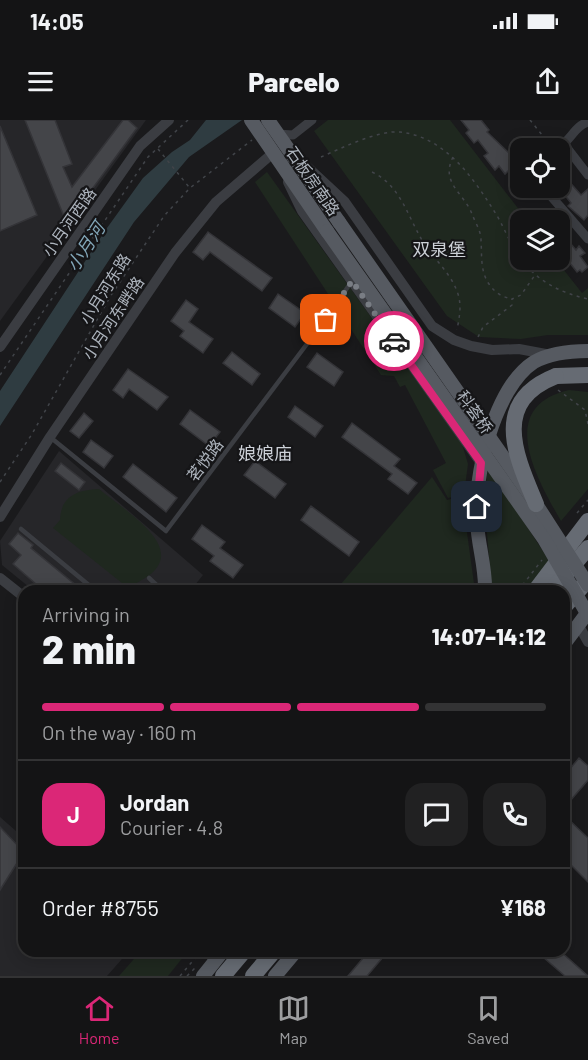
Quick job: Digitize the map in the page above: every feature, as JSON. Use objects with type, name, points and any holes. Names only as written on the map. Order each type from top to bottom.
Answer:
[{"type":"highway","points":[[536,504],[518,461],[512,435],[514,419],[526,397],[555,382],[588,375]]},
{"type":"highway","points":[[540,585],[588,521]]},
{"type":"highway","points":[[555,585],[588,548]]},
{"type":"highway","points":[[570,600],[588,579]]},
{"type":"highway","points":[[219,969],[236,957]]},
{"type":"highway","points":[[253,976],[269,957]]},
{"type":"main road","name":"石板房南路","points":[[273,125],[278,152],[327,231]]},
{"type":"main road","name":"石板房南路","points":[[255,127],[339,222]]},
{"type":"main road","name":"科荟桥","points":[[339,222],[536,504],[588,585]]},
{"type":"main road","name":"科荟桥","points":[[327,231],[544,539],[588,613]]},
{"type":"main road","points":[[484,585],[477,522],[481,463],[507,394],[523,371],[535,362],[551,355],[588,351]]},
{"type":"main road","points":[[570,637],[588,613]]},
{"type":"main road","points":[[275,976],[292,957]]},
{"type":"main road","points":[[203,976],[219,969]]},
{"type":"street","name":"小月河西路","points":[[0,347],[140,146],[170,120]]},
{"type":"street","points":[[273,125],[293,135],[312,120]]},
{"type":"street","points":[[569,138],[576,129],[588,122]]},
{"type":"street","points":[[278,152],[302,211],[481,463]]},
{"type":"street","points":[[278,152],[345,202],[432,326],[454,340],[471,346],[492,350],[519,349],[551,355]]},
{"type":"street","name":"小月河东畔路","points":[[0,517],[50,437],[182,245],[216,202],[278,152]]},
{"type":"street","points":[[570,152],[588,175]]},
{"type":"street","points":[[553,198],[588,239]]},
{"type":"street","points":[[0,578],[18,592]]},
{"type":"street","points":[[579,627],[588,642]]},
{"type":"lane","name":"茗悦路","points":[[50,437],[166,531],[326,320],[352,281]]},
{"type":"lane","points":[[21,529],[89,585]]},
{"type":"lane","points":[[148,578],[156,585]]},
{"type":"lane","points":[[205,957],[219,969]]},
{"type":"path","points":[[0,375],[148,157],[188,120]]},
{"type":"path","points":[[530,120],[545,138]]},
{"type":"path","name":"小月河东路","points":[[0,482],[32,434],[110,297],[164,216],[190,188],[255,127]]},
{"type":"path","points":[[321,157],[359,141],[399,132],[427,139],[453,157],[479,187],[500,221],[510,245]]},
{"type":"path","points":[[158,148],[190,188]]},
{"type":"path","points":[[453,157],[449,165],[450,181],[457,194],[470,208],[481,238],[480,259],[488,283],[502,297],[512,299],[522,295],[535,275]]},
{"type":"path","points":[[372,172],[385,179],[396,191],[407,208],[423,243],[455,286],[461,306],[457,331]]},
{"type":"path","points":[[531,270],[562,292],[588,299]]},
{"type":"path","points":[[476,340],[483,327],[512,306],[512,299]]},
{"type":"path","points":[[555,382],[585,410],[588,424]]},
{"type":"path","points":[[180,976],[197,957]]},
{"type":"shaded area","points":[[0,120],[146,120],[0,321]]},
{"type":"shaded area","points":[[206,120],[242,120],[189,157],[134,222],[0,426],[0,391],[107,228],[143,178],[172,152],[190,140]]},
{"type":"shaded area","points":[[328,120],[450,120],[519,210],[510,210],[510,270],[564,270],[582,293],[588,288],[588,335],[548,335],[521,339],[479,337],[447,316],[314,131]]},
{"type":"shaded area","points":[[267,172],[462,444],[468,464],[464,494],[448,498],[433,470],[446,463],[405,385],[400,387],[394,376],[381,375],[255,182]]},
{"type":"shaded area","points":[[569,390],[588,392],[588,489],[561,521],[533,466],[528,446],[528,428],[533,412],[546,399]]},
{"type":"shaded area","points":[[59,451],[203,575],[195,585],[27,585],[2,565],[0,541]]},
{"type":"shaded area","points":[[488,467],[550,562],[532,585],[491,585],[484,499]]},
{"type":"shaded area","points":[[432,477],[447,500],[462,496],[474,585],[340,585]]},
{"type":"shaded area","points":[[99,489],[143,524],[154,537],[161,550],[159,563],[149,575],[131,585],[124,585],[53,528],[60,520],[63,505],[67,500],[84,491]]},
{"type":"shaded area","points":[[0,817],[18,833],[18,957],[124,957],[107,976],[0,976]]},
{"type":"shaded area","points":[[136,957],[183,957],[168,976],[119,976]]},
{"type":"building","points":[[25,120],[55,120],[72,164],[63,167],[72,187],[123,120],[128,120],[137,128],[79,207],[63,214]]},
{"type":"building","points":[[461,120],[481,120],[489,130],[487,132],[510,154],[510,169],[505,174],[499,166],[495,170],[484,156],[488,153],[478,140],[474,143],[466,133],[469,130]]},
{"type":"building","points":[[0,126],[37,215],[0,231]]},
{"type":"building","points":[[570,183],[581,195],[588,189],[588,215],[584,220],[568,206],[571,203],[567,198],[570,198]]},
{"type":"building","points":[[208,232],[272,278],[262,291],[210,252],[203,260],[193,252]]},
{"type":"building","points":[[570,243],[576,250],[579,246],[585,253],[580,256],[588,267],[582,272],[580,270],[577,272],[570,263]]},
{"type":"building","points":[[278,294],[305,313],[295,327],[269,308]]},
{"type":"building","points":[[186,300],[198,309],[189,322],[213,339],[203,353],[180,336],[184,331],[171,321]]},
{"type":"building","points":[[232,352],[260,374],[252,385],[223,363]]},
{"type":"building","points":[[317,353],[343,372],[334,386],[307,367]]},
{"type":"building","points":[[128,369],[168,397],[157,410],[129,389],[123,398],[113,390]]},
{"type":"building","points":[[295,406],[323,426],[315,437],[288,417]]},
{"type":"building","points":[[190,410],[220,432],[209,446],[180,424]]},
{"type":"building","points":[[84,413],[93,421],[79,438],[70,431]]},
{"type":"building","points":[[352,423],[400,459],[394,466],[417,483],[408,494],[388,479],[392,474],[342,437]]},
{"type":"building","points":[[91,440],[113,456],[104,468],[83,452]]},
{"type":"building","points":[[255,461],[286,484],[275,498],[244,475]]},
{"type":"building","points":[[61,463],[85,482],[79,490],[55,471]]},
{"type":"building","points":[[133,464],[177,498],[166,512],[123,477]]},
{"type":"building","points":[[311,506],[359,542],[349,556],[301,520]]},
{"type":"building","points":[[202,525],[225,542],[220,548],[243,565],[233,578],[210,561],[214,556],[192,539]]},
{"type":"building","points":[[18,533],[33,545],[31,548],[76,585],[37,585],[13,564],[21,555],[9,544]]},
{"type":"building","points":[[579,758],[588,766],[588,780],[570,801],[570,769]]},
{"type":"building","points":[[570,821],[588,838],[588,882],[570,864]]},
{"type":"building","points":[[0,827],[18,846],[18,862],[0,890]]},
{"type":"building","points":[[364,957],[383,957],[367,976],[348,976]]},
{"type":"building","points":[[543,957],[567,957],[588,976],[565,976]]},
{"type":"way so far","points":[[326,320],[352,281],[394,341]]},
{"type":"district","name":"双泉堡","points":[[439,250]]},
{"type":"district","name":"娘娘庙","points":[[265,454]]},
{"type":"route","points":[[394,341],[481,463],[477,507]]},
{"type":"water label","name":"小月河","points":[[86,247]]}]
